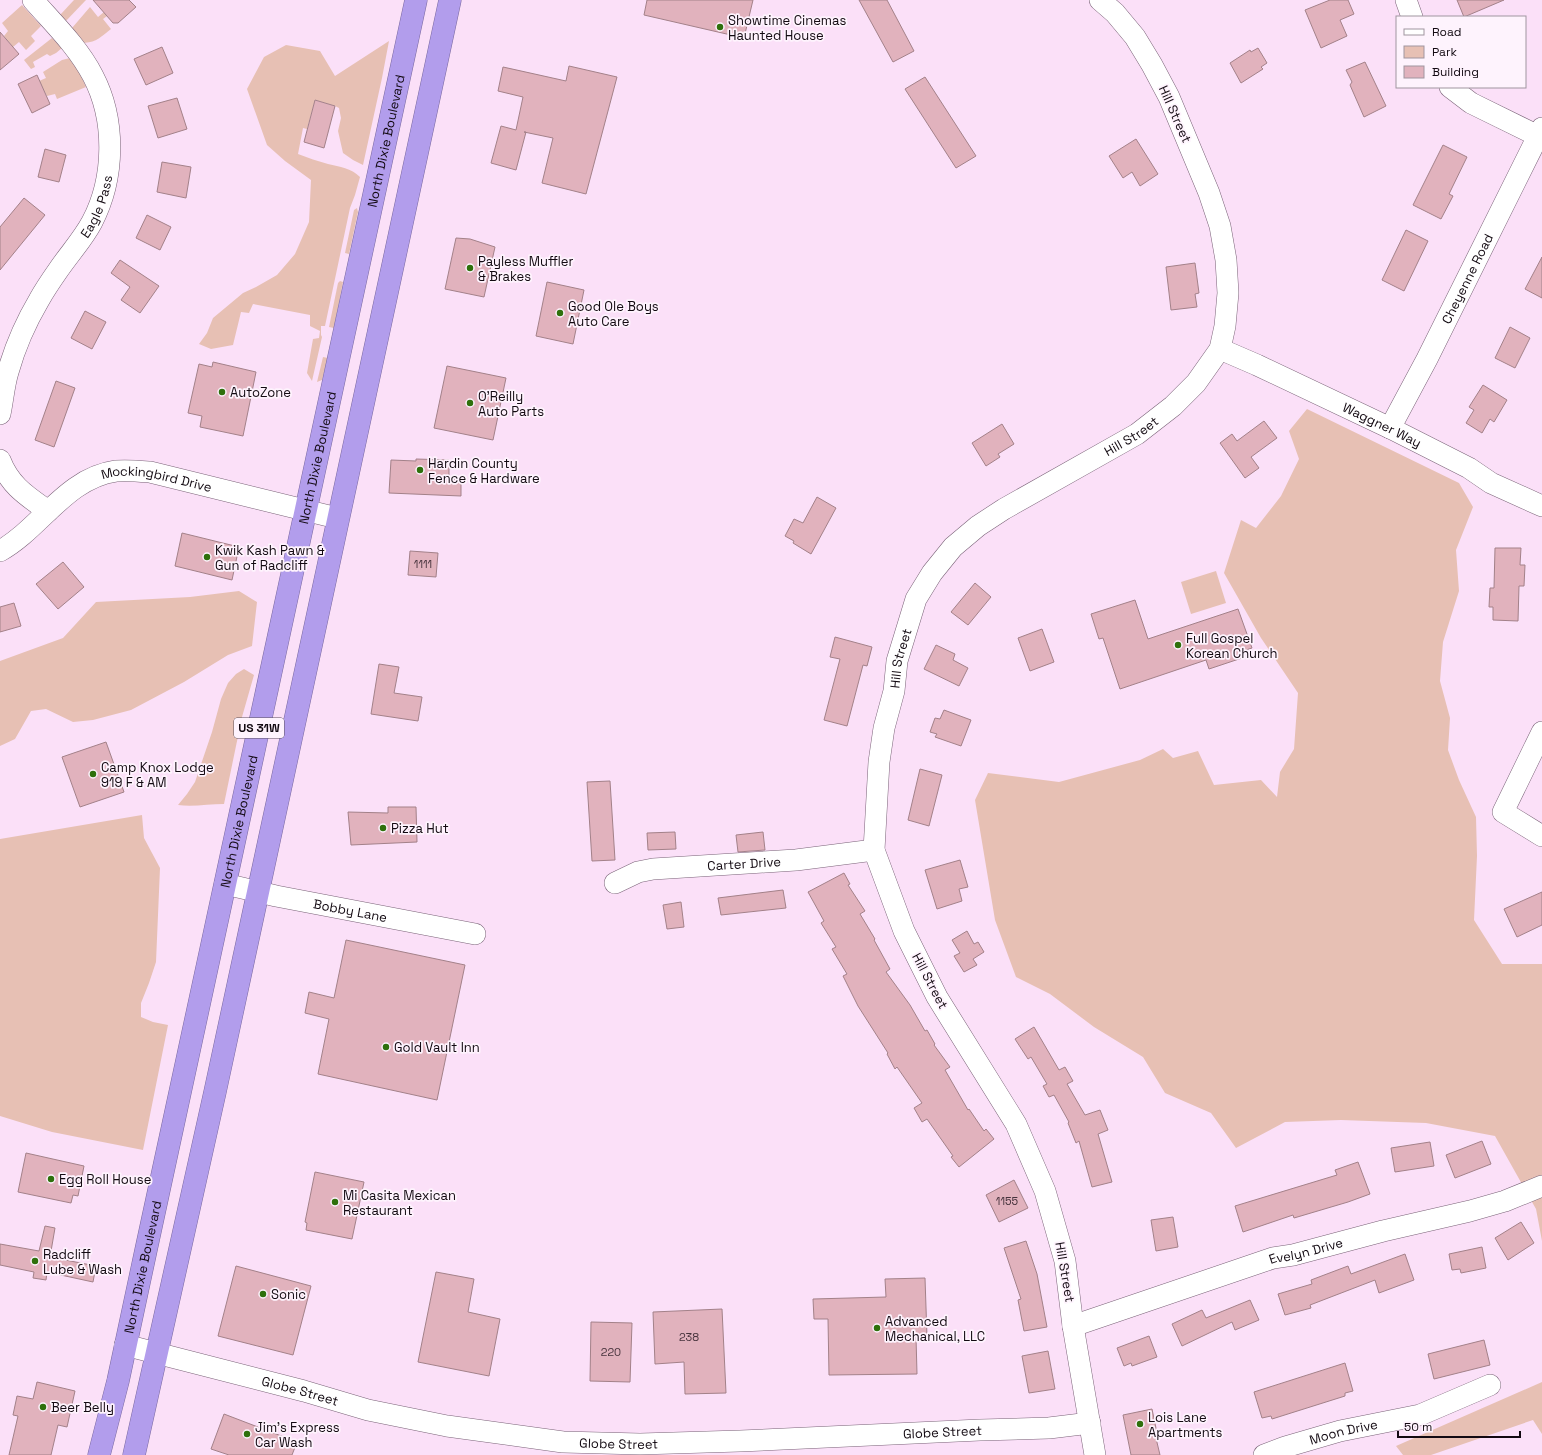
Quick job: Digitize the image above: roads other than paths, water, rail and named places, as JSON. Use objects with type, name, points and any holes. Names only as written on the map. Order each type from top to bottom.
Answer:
[{"type":"highway","name":"North Dixie Boulevard","points":[[99,1455],[125,1345],[226,884],[416,0]]},
{"type":"highway","name":"US 31W","points":[[134,1455],[258,891],[337,518],[450,0]]},
{"type":"street","name":"Eagle Pass","points":[[0,414],[8,372],[22,335],[39,300],[92,222],[105,187],[108,168],[109,130],[101,92],[93,75],[81,56],[33,0]]},
{"type":"street","name":"Hill Street","points":[[1095,1455],[1065,1261],[1046,1191],[1016,1124],[937,997],[904,931],[874,850],[879,762],[884,728],[894,691],[897,661],[916,599],[932,573],[953,547],[978,526],[1004,509],[1137,434],[1174,406],[1196,383],[1220,349],[1225,326],[1228,293],[1226,260],[1220,226],[1209,193],[1169,97],[1152,65],[1135,36],[1115,13],[1100,0]]},
{"type":"street","points":[[1406,0],[1412,16]]},
{"type":"street","points":[[1451,88],[1456,94],[1471,103],[1540,132]]},
{"type":"street","name":"Cheyenne Road","points":[[1390,428],[1427,359],[1540,132]]},
{"type":"street","name":"Waggner Way","points":[[1220,349],[1390,428],[1469,468],[1491,482],[1542,506]]},
{"type":"street","points":[[0,460],[4,471],[21,492],[48,511]]},
{"type":"street","name":"Mockingbird Drive","points":[[0,551],[12,545],[27,533],[68,492],[83,482],[99,475],[115,471],[132,470],[150,472],[337,518]]},
{"type":"street","points":[[1542,732],[1503,812],[1542,836]]},
{"type":"street","name":"Carter Drive","points":[[615,883],[638,872],[653,869],[796,860],[874,850]]},
{"type":"street","name":"Bobby Lane","points":[[226,884],[475,934]]},
{"type":"street","name":"Evelyn Drive","points":[[1074,1326],[1273,1258],[1293,1255],[1505,1201],[1542,1186]]},
{"type":"street","name":"Globe Street","points":[[125,1345],[304,1391],[337,1402],[376,1412],[447,1426],[563,1442],[640,1444],[740,1441],[980,1430],[1011,1430],[1090,1423]]},
{"type":"street","name":"Moon Drive","points":[[1264,1455],[1285,1447],[1340,1431],[1420,1415],[1490,1385]]},
{"type":"place","name":"Showtime Cinemas Haunted House","points":[[720,27]]},
{"type":"place","name":"Payless Muffler & Brakes","points":[[470,268]]},
{"type":"place","name":"Good Ole Boys Auto Care","points":[[560,313]]},
{"type":"place","name":"AutoZone","points":[[222,392]]},
{"type":"place","name":"O'Reilly Auto Parts","points":[[470,403]]},
{"type":"place","name":"Hardin County Fence & Hardware","points":[[420,470]]},
{"type":"place","name":"Kwik Kash Pawn & Gun of Radcliff","points":[[207,557]]},
{"type":"place","name":"Full Gospel Korean Church","points":[[1178,645]]},
{"type":"place","name":"Camp Knox Lodge 919 F & AM","points":[[93,774]]},
{"type":"place","name":"Pizza Hut","points":[[383,828]]},
{"type":"place","name":"Gold Vault Inn","points":[[386,1047]]},
{"type":"place","name":"Egg Roll House","points":[[51,1179]]},
{"type":"place","name":"Mi Casita Mexican Restaurant","points":[[335,1202]]},
{"type":"place","name":"Radcliff Lube & Wash","points":[[35,1261]]},
{"type":"place","name":"Sonic","points":[[263,1294]]},
{"type":"place","name":"Advanced Mechanical, LLC","points":[[877,1328]]},
{"type":"place","name":"Beer Belly","points":[[43,1407]]},
{"type":"place","name":"Lois Lane Apartments","points":[[1140,1424]]},
{"type":"place","name":"Jim's Express Car Wash","points":[[247,1434]]}]
